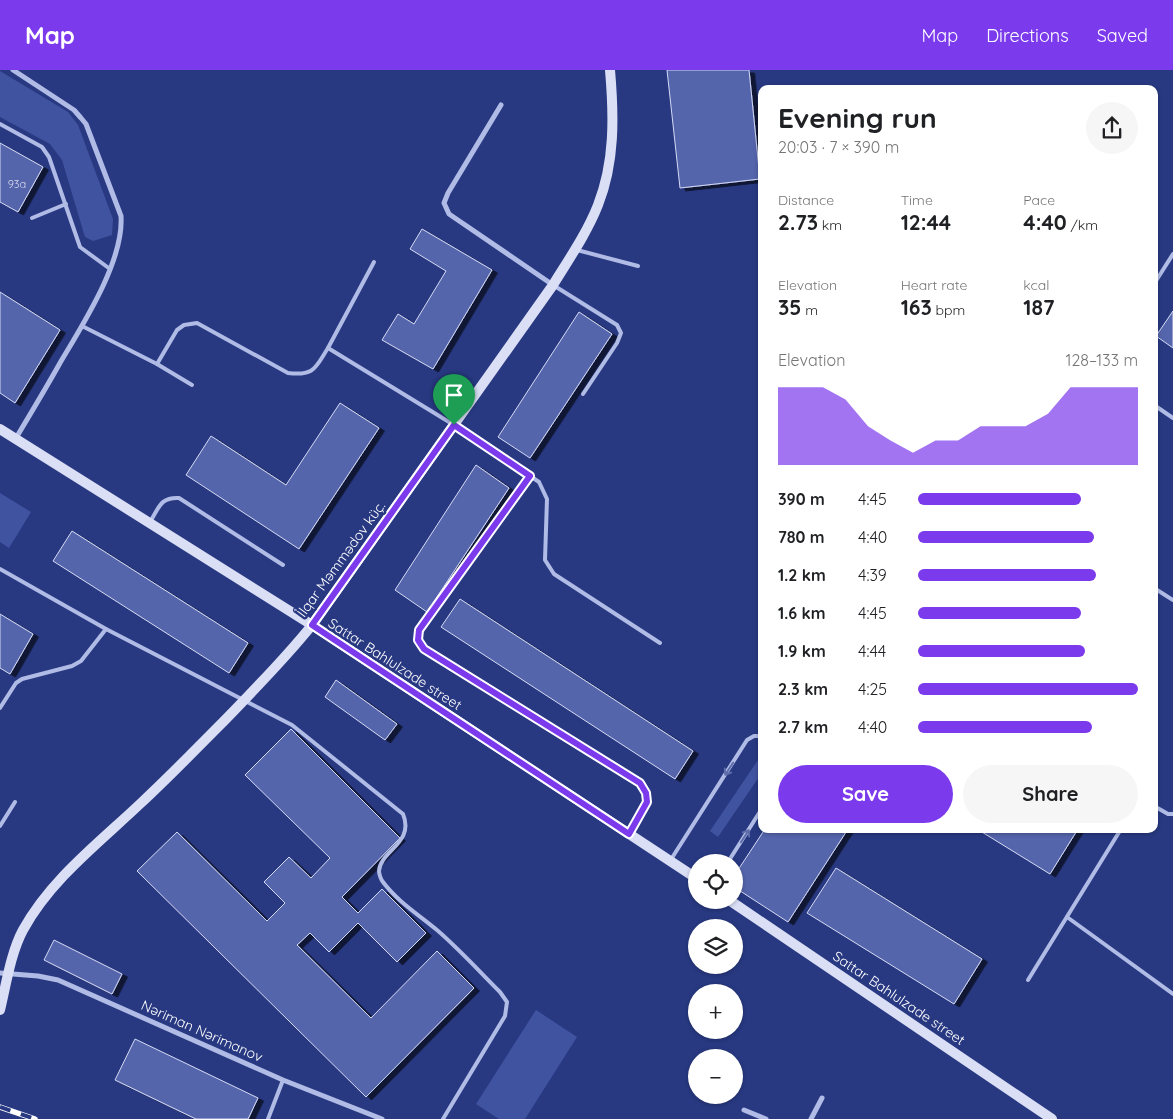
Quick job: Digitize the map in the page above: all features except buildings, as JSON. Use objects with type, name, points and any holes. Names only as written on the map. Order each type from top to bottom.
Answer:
[{"type":"main road","name":"İlqar Məmmədov küç.","points":[[0,1010],[5,973],[22,932],[46,896],[71,869],[161,784],[272,673],[312,625],[553,285],[598,206],[608,172],[613,127],[610,70]]},
{"type":"main road","name":"Sattar Bahlulzade street","points":[[0,429],[312,625],[688,873]]},
{"type":"main road","name":"Sattar Bahlulzade street","points":[[742,909],[1052,1119]]},
{"type":"street","points":[[13,70],[74,110],[86,124],[121,216],[122,228],[110,268],[82,326],[16,438]]},
{"type":"street","points":[[501,105],[448,193],[444,204],[449,214],[553,285]]},
{"type":"street","name":"Nəriman Nərimanov","points":[[5,973],[58,980],[283,1080],[382,1119]]},
{"type":"street","points":[[812,1119],[822,1098]]},
{"type":"street","points":[[744,1110],[766,1119]]},
{"type":"lane","points":[[0,124],[42,147],[49,157],[80,248],[110,268]]},
{"type":"lane","points":[[32,218],[66,204]]},
{"type":"lane","points":[[575,249],[638,266]]},
{"type":"lane","points":[[1158,278],[1173,254]]},
{"type":"lane","points":[[157,364],[177,330],[184,325],[197,323],[288,373],[303,375],[313,370],[328,348],[374,262]]},
{"type":"lane","points":[[553,285],[617,325],[621,333],[617,343],[583,394]]},
{"type":"lane","points":[[82,326],[157,364],[192,385]]},
{"type":"lane","points":[[328,348],[454,425],[539,482],[547,499],[544,560],[554,574],[660,643]]},
{"type":"lane","points":[[1158,408],[1173,418]]},
{"type":"lane","points":[[530,476],[419,630],[418,640],[424,649],[640,783],[646,793],[647,802],[629,834]]},
{"type":"lane","points":[[149,524],[162,502],[170,498],[179,498],[283,565]]},
{"type":"lane","points":[[0,569],[106,629],[292,725],[403,814],[405,820],[404,835],[382,862],[379,871],[382,881],[415,913],[438,931],[500,992],[506,1002],[505,1016],[443,1119]]},
{"type":"lane","points":[[1158,591],[1173,600]]},
{"type":"lane","points":[[0,708],[16,684],[22,679],[72,666],[82,661],[106,629]]},
{"type":"lane","points":[[670,861],[747,740],[758,736]]},
{"type":"lane","points":[[0,826],[15,802]]},
{"type":"lane","points":[[1158,808],[1168,814],[1173,814]]},
{"type":"lane","points":[[733,854],[758,815]]},
{"type":"lane","points":[[1028,980],[1119,833]]},
{"type":"lane","points":[[1067,917],[1173,994]]},
{"type":"lane","points":[[268,1119],[283,1080]]},
{"type":"shaded area","points":[[0,71],[68,112],[78,125],[113,219],[112,235],[93,241],[85,237],[62,160],[50,144],[0,117]]},
{"type":"shaded area","points":[[0,493],[31,512],[9,548],[0,542]]},
{"type":"shaded area","points":[[758,760],[758,778],[718,837],[710,831]]},
{"type":"shaded area","points":[[536,1010],[577,1037],[525,1119],[499,1119],[476,1104]]},
{"type":"railway","points":[[0,1107],[35,1119]]},
{"type":"route","points":[[454,425],[530,476],[419,630],[418,640],[424,649],[640,783],[646,793],[647,802],[629,834],[312,625],[454,425]]}]
